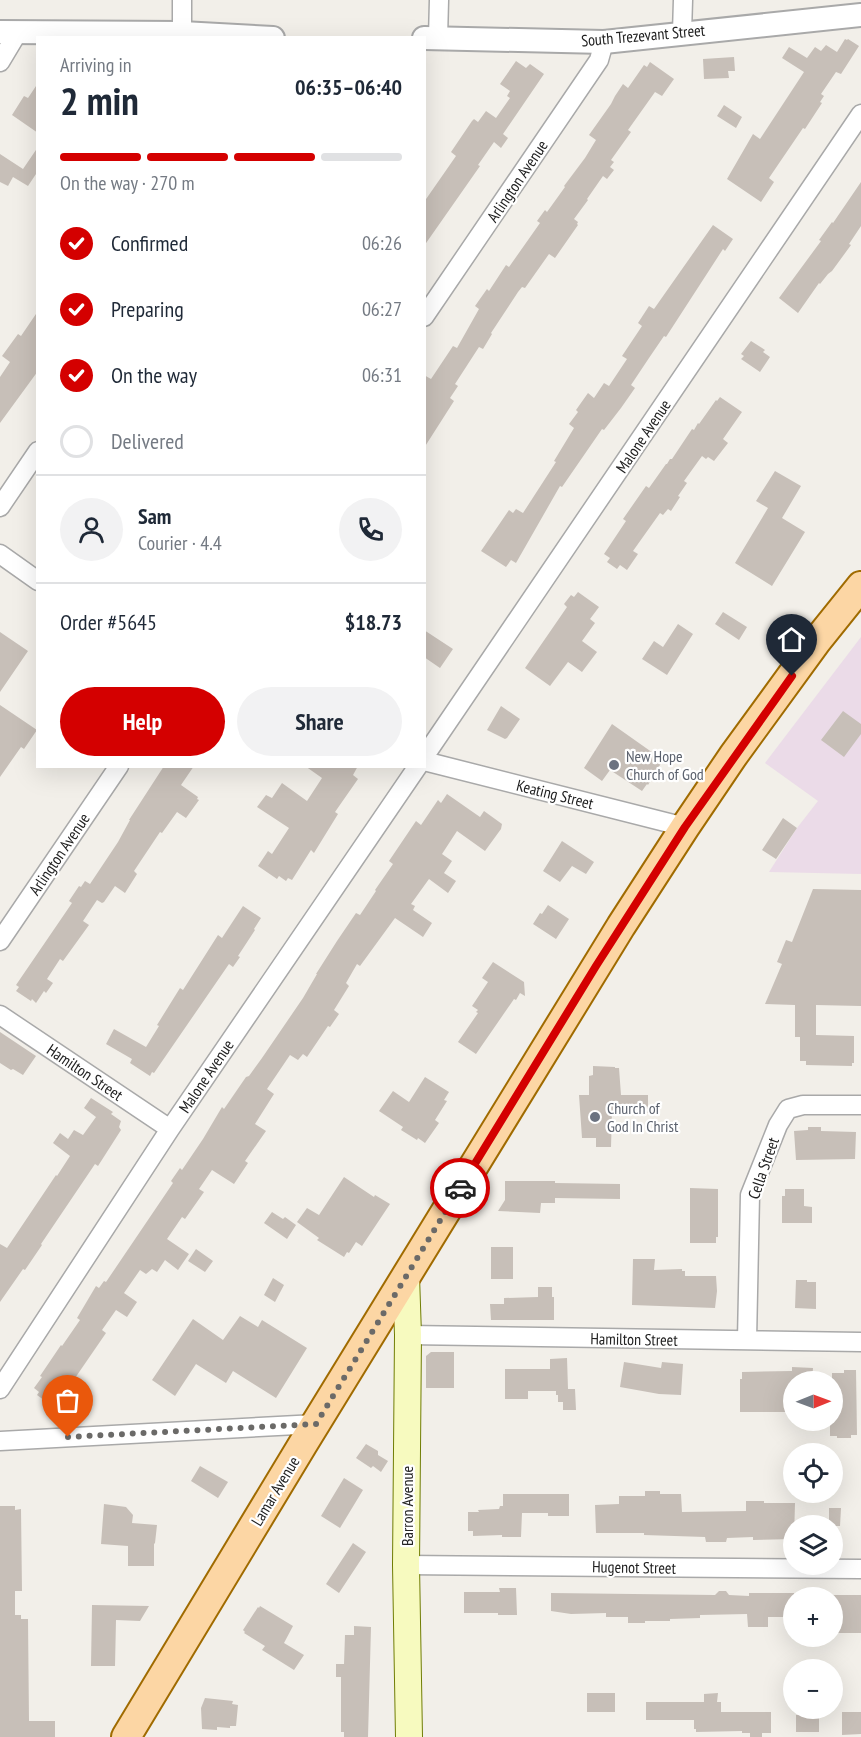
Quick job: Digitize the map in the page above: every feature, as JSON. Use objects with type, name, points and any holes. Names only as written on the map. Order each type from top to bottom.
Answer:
[{"type":"main road","name":"Lamar Avenue","points":[[126,1737],[596,966],[733,756],[816,642],[861,586]]},
{"type":"main road","name":"Barron Avenue","points":[[406,1276],[408,1335],[406,1565],[409,1737]]},
{"type":"street","points":[[182,0],[182,33]]},
{"type":"street","points":[[431,38],[439,0]]},
{"type":"street","points":[[682,33],[683,0]]},
{"type":"street","name":"South Trezevant Street","points":[[431,38],[604,42],[861,15]]},
{"type":"street","points":[[0,62],[9,32],[182,33],[237,36]]},
{"type":"street","name":"Arlington Avenue","points":[[426,314],[599,60],[604,42]]},
{"type":"street","name":"Malone Avenue","points":[[426,756],[861,114]]},
{"type":"street","points":[[0,507],[36,454]]},
{"type":"street","points":[[0,554],[36,580]]},
{"type":"street","name":"Keating Street","points":[[426,760],[685,827]]},
{"type":"street","name":"Arlington Avenue","points":[[0,941],[118,768]]},
{"type":"street","name":"Malone Avenue","points":[[0,1389],[170,1129],[417,768]]},
{"type":"street","name":"Hamilton Street","points":[[0,1015],[170,1129]]},
{"type":"street","name":"Cella Street","points":[[747,1340],[750,1195],[778,1125],[788,1109],[803,1105],[861,1105]]},
{"type":"street","name":"Hamilton Street","points":[[408,1335],[861,1342]]},
{"type":"street","points":[[0,1441],[316,1424]]},
{"type":"street","name":"Hugenot Street","points":[[406,1565],[861,1569]]},
{"type":"shaded area","points":[[861,637],[861,874],[769,872],[797,828],[818,801],[765,763]]},
{"type":"building","points":[[845,39],[859,46],[841,74],[836,72],[821,94],[824,96],[820,102],[822,103],[769,178],[774,182],[761,202],[727,179],[753,134],[760,139],[804,72],[782,58],[789,47],[807,58],[815,47],[821,51],[826,45],[837,52]]},
{"type":"building","points":[[734,57],[735,71],[728,71],[729,78],[704,79],[703,59]]},
{"type":"building","points":[[516,61],[526,68],[530,64],[544,74],[503,134],[508,138],[501,148],[494,142],[426,243],[426,199],[456,156],[451,152],[472,121],[474,119],[478,122],[486,111],[496,118],[510,98],[507,96],[510,91],[500,84]]},
{"type":"building","points":[[650,62],[674,79],[662,96],[655,92],[628,130],[631,132],[611,160],[614,162],[610,167],[614,170],[607,179],[603,176],[587,199],[574,219],[578,225],[555,258],[549,254],[525,288],[522,287],[518,292],[483,349],[479,347],[455,384],[458,386],[450,398],[454,401],[426,445],[426,376],[431,379],[453,346],[457,348],[479,309],[475,306],[487,289],[489,291],[506,265],[509,267],[540,223],[537,221],[545,210],[547,212],[585,158],[596,140],[589,135],[623,84],[628,88],[644,65],[647,67]]},
{"type":"building","points":[[36,86],[36,132],[12,115],[24,96],[28,98]]},
{"type":"building","points":[[724,105],[742,117],[736,128],[717,116]]},
{"type":"building","points":[[36,150],[36,174],[28,186],[13,177],[8,186],[0,182],[0,154],[23,169]]},
{"type":"building","points":[[861,182],[861,226],[849,244],[851,245],[832,271],[819,283],[798,313],[779,298]]},
{"type":"building","points":[[713,225],[733,239],[725,251],[723,249],[666,337],[664,336],[631,385],[635,388],[621,408],[604,430],[602,429],[562,487],[560,486],[516,563],[511,560],[506,567],[481,551],[509,510],[513,513],[516,509],[523,513],[556,462],[554,461],[574,428],[569,424],[578,412],[576,410],[588,393],[594,398],[604,383],[609,386],[627,359],[622,356],[642,326],[638,323],[649,306],[654,309]]},
{"type":"building","points":[[36,314],[36,374],[0,423],[0,377],[10,362],[2,356],[18,334],[21,336]]},
{"type":"building","points":[[751,341],[765,350],[763,352],[770,357],[760,372],[741,359],[744,356],[741,354]]},
{"type":"building","points":[[720,397],[742,412],[723,439],[728,443],[714,461],[702,456],[684,481],[687,483],[671,511],[668,509],[663,515],[660,513],[633,551],[638,554],[627,570],[620,565],[617,569],[607,562],[610,558],[604,554],[626,521],[623,519],[646,486],[649,488],[692,429],[694,430]]},
{"type":"building","points":[[775,471],[801,486],[782,518],[805,532],[772,586],[735,563],[768,508],[756,501]]},
{"type":"building","points":[[578,592],[599,607],[590,619],[595,623],[582,641],[597,652],[582,672],[568,662],[550,686],[525,668],[567,607],[564,604],[571,595],[574,597]]},
{"type":"building","points":[[723,612],[747,627],[739,640],[715,624]]},
{"type":"building","points":[[678,624],[693,634],[667,675],[642,659],[654,641],[663,647]]},
{"type":"building","points":[[426,631],[453,649],[440,668],[426,658]]},
{"type":"building","points":[[0,632],[28,651],[0,692]]},
{"type":"building","points":[[0,705],[36,731],[24,749],[21,747],[0,777]]},
{"type":"building","points":[[501,706],[520,719],[505,739],[487,730]]},
{"type":"building","points":[[843,711],[861,724],[861,734],[844,757],[821,740]]},
{"type":"building","points":[[612,724],[663,760],[642,791],[610,770],[602,781],[584,768]]},
{"type":"building","points":[[163,768],[193,768],[181,785],[199,800],[186,818],[177,812],[162,833],[160,832],[134,871],[137,874],[125,893],[115,886],[104,902],[97,900],[83,921],[89,925],[63,961],[60,959],[47,979],[53,983],[36,1003],[32,999],[31,1001],[16,991],[19,987],[16,985],[72,903],[69,901],[79,886],[81,887],[85,881],[90,884],[118,842],[129,820]]},
{"type":"building","points":[[308,768],[357,768],[353,775],[358,779],[335,812],[338,814],[314,853],[311,850],[292,880],[288,878],[286,881],[279,876],[277,879],[258,866],[268,851],[272,854],[289,828],[257,807],[266,795],[272,798],[282,783],[307,801],[322,778]]},
{"type":"building","points":[[447,794],[480,817],[484,811],[502,824],[501,829],[485,851],[457,831],[442,854],[452,861],[444,873],[456,881],[448,893],[429,879],[411,904],[415,906],[413,910],[432,923],[423,937],[395,918],[360,966],[357,964],[346,983],[349,986],[334,1010],[339,1014],[330,1027],[328,1026],[307,1057],[303,1054],[298,1060],[290,1055],[267,1089],[274,1094],[255,1124],[266,1131],[245,1161],[248,1163],[234,1184],[212,1170],[199,1189],[204,1192],[185,1219],[182,1217],[167,1239],[189,1254],[178,1270],[165,1260],[157,1272],[152,1269],[146,1274],[140,1270],[124,1293],[137,1302],[127,1317],[116,1310],[102,1330],[106,1333],[73,1381],[90,1392],[79,1409],[56,1393],[48,1403],[37,1395],[39,1392],[34,1388],[80,1320],[77,1318],[96,1286],[99,1288],[104,1281],[106,1282],[173,1183],[171,1181],[180,1168],[182,1170],[203,1139],[222,1107],[224,1109],[262,1058],[356,913],[360,915],[376,891],[393,864],[389,861],[416,821],[421,825],[438,800],[441,803]]},
{"type":"building","points":[[783,818],[797,828],[776,859],[762,850]]},
{"type":"building","points":[[562,841],[594,862],[586,874],[572,866],[560,882],[543,871]]},
{"type":"building","points":[[813,889],[861,890],[861,1006],[816,1005],[816,1035],[854,1036],[852,1066],[806,1065],[806,1061],[800,1061],[800,1037],[795,1037],[795,1005],[765,1004],[782,964],[777,962],[786,940],[792,942]]},
{"type":"building","points":[[548,905],[569,919],[556,939],[533,924]]},
{"type":"building","points":[[243,906],[261,918],[255,930],[233,967],[229,964],[154,1073],[152,1072],[150,1076],[130,1063],[132,1059],[106,1044],[114,1029],[146,1047],[180,988],[183,990],[218,935],[222,938]]},
{"type":"building","points":[[493,962],[524,982],[525,996],[520,993],[516,1000],[514,999],[476,1054],[458,1042],[478,1013],[476,1012],[478,1010],[472,1006],[488,982],[482,978]]},
{"type":"building","points":[[0,1032],[36,1056],[23,1075],[0,1063]]},
{"type":"building","points":[[593,1066],[619,1068],[621,1095],[648,1095],[648,1113],[612,1113],[611,1147],[596,1147],[596,1138],[582,1138],[579,1095],[589,1095],[589,1076],[593,1075]]},
{"type":"building","points":[[425,1077],[449,1092],[444,1100],[447,1101],[435,1120],[439,1123],[425,1143],[401,1130],[403,1127],[379,1111],[393,1091],[409,1102]]},
{"type":"building","points":[[91,1098],[113,1112],[111,1114],[121,1121],[119,1127],[121,1130],[98,1166],[95,1164],[25,1270],[23,1269],[0,1302],[0,1244],[7,1248],[70,1156],[53,1143],[60,1133],[68,1139],[74,1130],[83,1135],[96,1117],[84,1108]]},
{"type":"building","points":[[808,1127],[821,1127],[821,1131],[856,1132],[855,1159],[796,1160],[794,1131],[808,1130]]},
{"type":"building","points":[[344,1177],[374,1197],[375,1195],[390,1204],[362,1246],[356,1242],[344,1257],[317,1240],[319,1238],[297,1222],[307,1208],[319,1215]]},
{"type":"building","points":[[505,1181],[620,1184],[620,1199],[555,1198],[555,1203],[541,1203],[540,1213],[498,1211],[505,1200]]},
{"type":"building","points":[[690,1188],[718,1189],[716,1243],[690,1243]]},
{"type":"building","points":[[785,1189],[804,1189],[804,1206],[812,1207],[812,1223],[782,1223],[782,1196],[785,1196]]},
{"type":"building","points":[[272,1212],[296,1225],[287,1239],[264,1223]]},
{"type":"building","points":[[491,1247],[513,1247],[513,1279],[491,1279]]},
{"type":"building","points":[[196,1249],[213,1261],[205,1272],[188,1261]]},
{"type":"building","points":[[633,1259],[655,1259],[654,1270],[682,1269],[685,1271],[685,1276],[716,1276],[715,1308],[632,1305]]},
{"type":"building","points":[[273,1278],[284,1285],[275,1302],[264,1295]]},
{"type":"building","points":[[796,1280],[816,1282],[816,1309],[795,1308]]},
{"type":"building","points":[[538,1287],[552,1287],[554,1320],[491,1320],[490,1304],[504,1304],[504,1298],[538,1297]]},
{"type":"building","points":[[240,1316],[258,1327],[262,1320],[307,1348],[276,1398],[233,1371],[226,1383],[196,1364],[175,1396],[152,1380],[193,1319],[223,1340]]},
{"type":"building","points":[[431,1352],[454,1352],[454,1388],[426,1388],[426,1356]]},
{"type":"building","points":[[567,1358],[568,1389],[575,1389],[576,1410],[563,1410],[563,1402],[558,1402],[556,1391],[528,1391],[528,1399],[505,1399],[505,1369],[550,1369],[550,1359]]},
{"type":"building","points":[[624,1362],[661,1368],[662,1362],[683,1364],[681,1395],[659,1394],[620,1387]]},
{"type":"building","points":[[792,1367],[813,1368],[813,1371],[792,1371]]},
{"type":"building","points":[[844,1370],[856,1370],[857,1435],[851,1435],[851,1438],[837,1438],[837,1436],[830,1436],[830,1431],[843,1431]]},
{"type":"building","points":[[783,1371],[783,1412],[740,1412],[742,1372]]},
{"type":"building","points":[[366,1444],[388,1461],[381,1472],[356,1458]]},
{"type":"building","points":[[200,1466],[228,1482],[218,1498],[191,1481]]},
{"type":"building","points":[[344,1478],[363,1490],[340,1528],[321,1516]]},
{"type":"building","points":[[645,1491],[681,1494],[682,1512],[746,1511],[746,1501],[795,1503],[795,1515],[783,1515],[783,1539],[753,1540],[753,1537],[727,1538],[726,1542],[706,1542],[705,1537],[596,1533],[595,1505],[619,1504],[619,1496],[645,1496]]},
{"type":"building","points":[[503,1494],[569,1494],[569,1516],[522,1513],[521,1537],[473,1536],[473,1531],[468,1531],[468,1512],[499,1509],[503,1506]]},
{"type":"building","points":[[104,1504],[126,1507],[133,1515],[132,1523],[157,1525],[154,1566],[128,1566],[128,1546],[101,1544]]},
{"type":"building","points":[[0,1506],[15,1506],[15,1510],[21,1509],[22,1591],[15,1591],[15,1615],[21,1615],[21,1619],[28,1619],[29,1721],[55,1721],[55,1737],[0,1737]]},
{"type":"building","points":[[829,1508],[841,1508],[841,1515],[829,1515]]},
{"type":"building","points":[[353,1543],[366,1552],[339,1593],[326,1584]]},
{"type":"building","points":[[499,1588],[516,1588],[517,1615],[464,1613],[464,1592],[500,1592]]},
{"type":"building","points":[[719,1591],[726,1591],[729,1595],[749,1596],[749,1593],[783,1593],[783,1617],[768,1617],[768,1627],[748,1627],[747,1614],[700,1615],[700,1618],[628,1623],[628,1617],[606,1617],[606,1613],[571,1614],[551,1611],[551,1593],[715,1595]]},
{"type":"building","points":[[843,1595],[861,1595],[861,1633],[843,1633]]},
{"type":"building","points":[[92,1605],[149,1606],[140,1621],[116,1620],[115,1666],[91,1666]]},
{"type":"building","points":[[260,1606],[293,1626],[284,1643],[304,1655],[294,1670],[262,1650],[265,1646],[244,1633],[243,1630]]},
{"type":"building","points":[[354,1626],[371,1627],[368,1737],[344,1737],[344,1732],[341,1732],[341,1677],[336,1677],[336,1664],[344,1664],[345,1635],[354,1635]]},
{"type":"building","points":[[587,1693],[615,1693],[615,1712],[587,1712]]},
{"type":"building","points":[[718,1693],[717,1702],[721,1702],[721,1712],[771,1712],[771,1733],[762,1733],[762,1737],[750,1737],[750,1733],[742,1733],[742,1731],[696,1732],[694,1720],[646,1720],[646,1702],[704,1702],[704,1694]]},
{"type":"building","points":[[205,1698],[233,1701],[232,1704],[238,1705],[236,1726],[217,1727],[217,1730],[202,1729],[201,1708]]},
{"type":"building","points":[[843,1712],[861,1712],[861,1734],[842,1735]]},
{"type":"building","points":[[796,1719],[819,1719],[819,1732],[796,1732]]},
{"type":"way so far","points":[[68,1437],[316,1424],[460,1188]]},
{"type":"place","name":"New Hope Church of God","points":[[614,765]]},
{"type":"place","name":"Church of God In Christ","points":[[595,1117]]},
{"type":"route","points":[[460,1188],[596,966],[685,827],[733,756],[792,676]]}]
